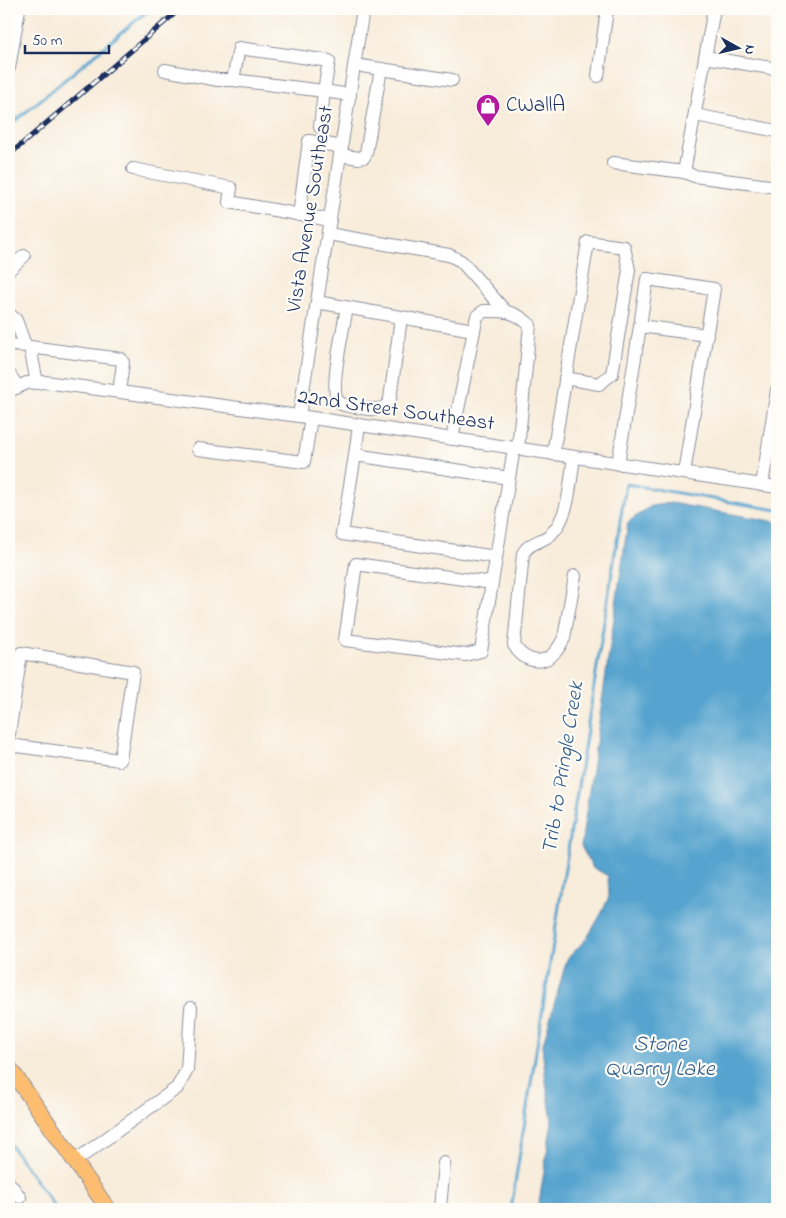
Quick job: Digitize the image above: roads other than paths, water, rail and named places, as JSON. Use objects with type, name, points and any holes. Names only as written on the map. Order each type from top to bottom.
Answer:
[{"type":"main road","points":[[9,1067],[108,1209]]},
{"type":"street","points":[[9,68],[19,9]]},
{"type":"street","name":"Vista Avenue Southeast","points":[[198,449],[304,462],[305,417],[317,302],[364,9]]},
{"type":"street","points":[[598,76],[607,9]]},
{"type":"street","points":[[684,172],[714,9]]},
{"type":"street","points":[[234,80],[239,48],[329,61],[320,127]]},
{"type":"street","points":[[705,57],[777,69]]},
{"type":"street","points":[[354,65],[452,80]]},
{"type":"street","points":[[299,215],[309,141],[359,158],[364,157],[381,69]]},
{"type":"street","points":[[165,70],[218,80],[234,80],[350,94]]},
{"type":"street","points":[[695,114],[777,131]]},
{"type":"street","points":[[613,163],[777,187]]},
{"type":"street","points":[[133,169],[231,188],[229,202],[330,220]]},
{"type":"street","points":[[328,234],[449,255],[461,260],[506,312]]},
{"type":"street","points":[[553,454],[565,378],[588,242],[624,247],[629,270],[612,374],[599,384],[565,378]]},
{"type":"street","points":[[9,270],[24,256]]},
{"type":"street","points":[[618,464],[647,279],[714,289],[684,474]]},
{"type":"street","points":[[317,302],[474,330]]},
{"type":"street","points":[[347,308],[334,386],[336,400],[340,404],[349,406],[378,410],[387,406],[390,399],[401,318]]},
{"type":"street","points":[[452,439],[477,316],[484,311],[506,312],[521,316],[530,325],[516,449],[509,478],[496,557],[492,584],[481,651],[465,655],[345,640],[356,564],[492,584]]},
{"type":"street","points":[[9,314],[16,320],[28,346],[37,383]]},
{"type":"street","points":[[640,326],[707,335]]},
{"type":"street","points":[[9,344],[15,347],[28,346],[121,359],[123,363],[120,392]]},
{"type":"street","points":[[9,374],[12,390]]},
{"type":"street","name":"22nd Street Southeast","points":[[12,390],[28,383],[45,382],[305,417],[777,487]]},
{"type":"street","points":[[762,485],[772,460],[777,390]]},
{"type":"street","points":[[359,425],[342,534],[496,557]]},
{"type":"street","points":[[355,455],[509,478]]},
{"type":"street","points":[[574,457],[565,509],[560,522],[549,536],[526,548],[523,554],[514,645],[518,653],[524,658],[535,661],[545,658],[554,654],[559,647],[564,638],[575,576]]},
{"type":"street","points":[[9,734],[21,653],[133,672],[120,760],[9,745]]},
{"type":"street","points":[[75,1161],[177,1088],[188,1070],[191,1008]]},
{"type":"street","points":[[440,1209],[444,1163]]},
{"type":"street","points":[[9,1183],[20,1197]]},
{"type":"water","name":"Stone Quarry Lake","points":[[671,503],[777,522],[777,1209],[538,1209],[552,1121],[542,1047],[567,959],[587,938],[609,897],[608,876],[592,867],[581,846],[628,522],[651,506]]},
{"type":"waterway","name":"Trib to Pringle Creek","points":[[9,126],[150,9]]},
{"type":"waterway","name":"Trib to Pringle Creek","points":[[511,1209],[626,484],[777,510]]},
{"type":"waterway","name":"Trib to Pringle Creek","points":[[9,1143],[56,1209]]},
{"type":"railway","points":[[9,155],[180,9]]},
{"type":"place","name":"CWallA","points":[[488,127]]}]
